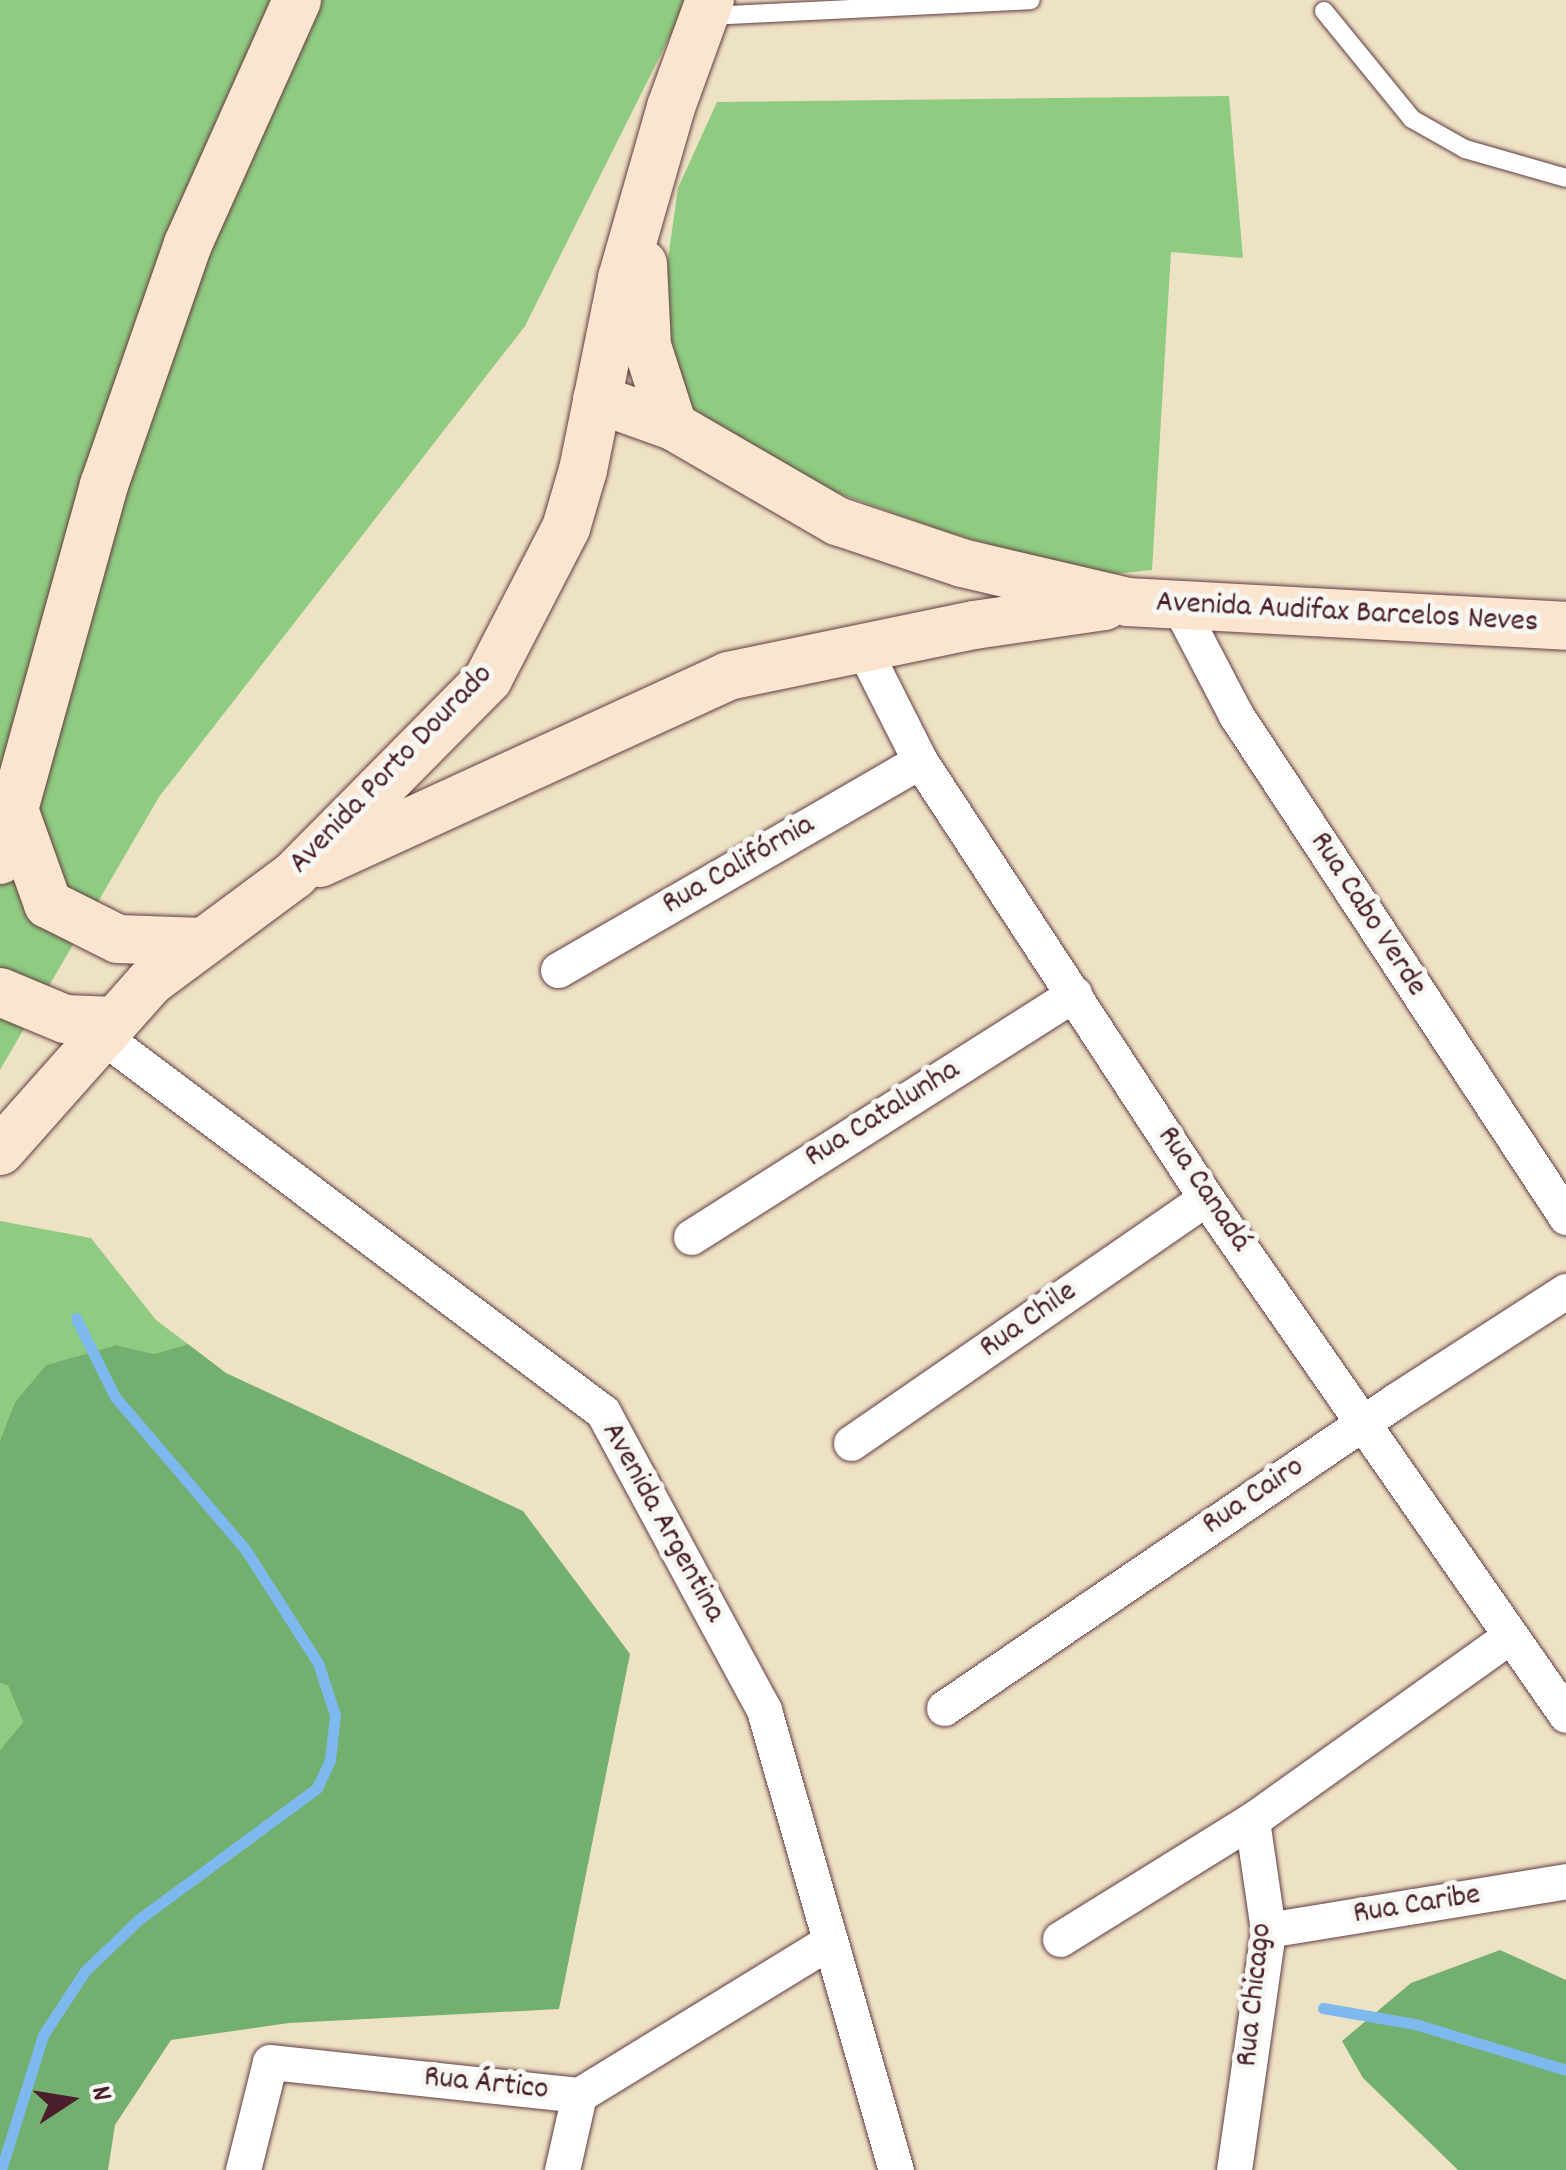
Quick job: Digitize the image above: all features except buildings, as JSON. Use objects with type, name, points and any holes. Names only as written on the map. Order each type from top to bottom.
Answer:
[{"type":"main road","points":[[0,860],[104,486],[136,392],[188,244],[297,0]]},
{"type":"main road","name":"Avenida Porto Dourado","points":[[0,1151],[150,982],[294,875],[488,679],[566,528],[622,278],[671,107],[707,8]]},
{"type":"main road","points":[[671,107],[642,272],[647,346],[673,426]]},
{"type":"main road","name":"Avenida Audifax Barcelos Neves","points":[[597,399],[673,426],[836,520],[962,563],[1128,602],[1566,626]]},
{"type":"main road","name":"Avenida Audifax Barcelos Neves","points":[[294,875],[728,676],[974,625],[1128,602]]},
{"type":"main road","points":[[15,812],[48,904],[118,939],[203,942]]},
{"type":"main road","points":[[0,992],[66,1019],[109,1028]]},
{"type":"street","name":"Rua Cabo Verde","points":[[1178,606],[1236,715],[1566,1217]]},
{"type":"street","name":"Rua Canadá","points":[[864,650],[920,762],[1206,1198],[1566,1715]]},
{"type":"street","name":"Rua Califórnia","points":[[558,970],[920,762]]},
{"type":"street","name":"Rua Catalunha","points":[[692,1237],[1074,994]]},
{"type":"street","name":"Avenida Argentina","points":[[109,1028],[602,1412],[764,1710],[896,2170]]},
{"type":"street","name":"Rua Chile","points":[[851,1443],[1206,1198]]},
{"type":"street","name":"Rua Cairo","points":[[944,1708],[1362,1423],[1566,1291]]},
{"type":"street","points":[[1060,1940],[1252,1820],[1510,1636]]},
{"type":"street","name":"Rua Chicago","points":[[1234,2170],[1268,1930],[1252,1820]]},
{"type":"street","name":"Rua Caribe","points":[[1268,1930],[1566,1881]]},
{"type":"street","name":"Rua Ártico","points":[[243,2170],[270,2062],[579,2095],[830,1941]]},
{"type":"street","points":[[562,2170],[579,2095]]},
{"type":"lane","points":[[707,8],[1031,0]]},
{"type":"lane","points":[[1324,11],[1412,119],[1465,149],[1566,178]]},
{"type":"green space","points":[[0,0],[688,0],[525,326],[159,797],[0,1070]]},
{"type":"green space","points":[[1229,96],[1243,258],[1171,252],[1152,570],[1096,576],[944,531],[804,481],[691,407],[661,309],[678,188],[717,102]]},
{"type":"green space","points":[[0,1221],[91,1238],[156,1320],[188,1344],[154,1354],[116,1345],[46,1365],[15,1402],[0,1440]]},
{"type":"green space","points":[[188,1344],[226,1373],[523,1511],[630,1654],[559,2009],[289,2023],[171,2040],[115,2125],[108,2170],[0,2170],[0,1750],[23,1722],[8,1686],[0,1683],[0,1440],[15,1402],[46,1365],[116,1345],[154,1354]]},
{"type":"green space","points":[[0,1683],[8,1686],[23,1722],[0,1750]]},
{"type":"green space","points":[[1500,1950],[1566,1980],[1566,2170],[1458,2170],[1363,2078],[1342,2041],[1411,1983]]},
{"type":"waterway","points":[[1,2170],[43,2035],[85,1971],[138,1920],[317,1788],[330,1760],[335,1715],[318,1663],[245,1549],[115,1397],[76,1318]]},
{"type":"waterway","points":[[1323,2008],[1415,2024],[1566,2070]]}]
